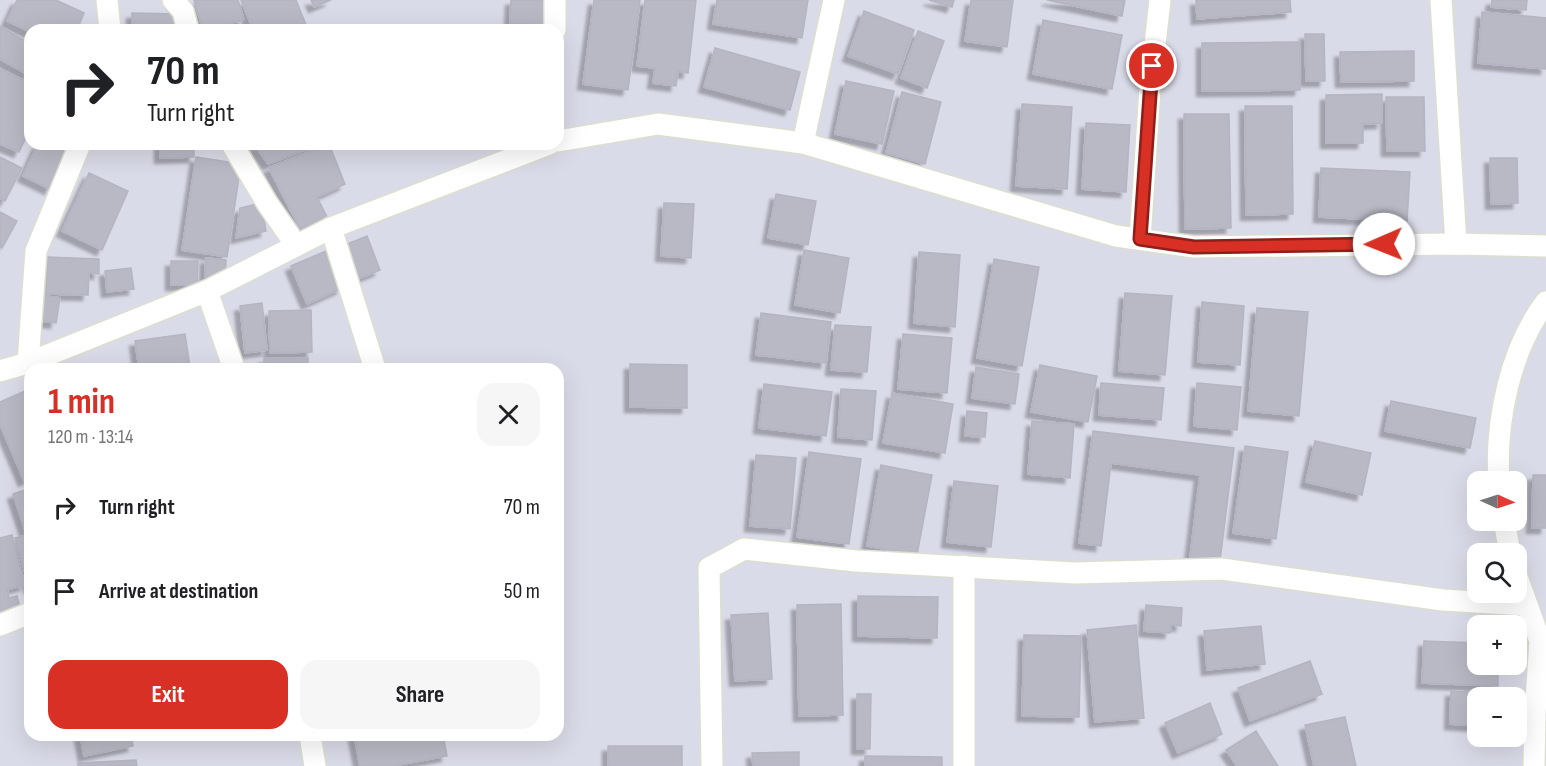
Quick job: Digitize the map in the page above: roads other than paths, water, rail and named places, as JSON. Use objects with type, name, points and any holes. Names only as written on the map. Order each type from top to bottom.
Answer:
[{"type":"street","points":[[107,0],[109,24]]},
{"type":"street","points":[[173,0],[183,11],[186,24]]},
{"type":"street","points":[[555,0],[555,24]]},
{"type":"street","points":[[803,142],[834,0]]},
{"type":"street","points":[[1140,239],[1150,89],[1160,0]]},
{"type":"street","points":[[1441,0],[1455,243]]},
{"type":"street","points":[[564,140],[658,124],[803,142],[1116,236],[1194,247],[1455,243],[1546,246]]},
{"type":"street","points":[[78,150],[36,251],[28,363],[207,291],[331,228],[533,150]]},
{"type":"street","points":[[236,150],[296,245]]},
{"type":"street","points":[[331,228],[373,363]]},
{"type":"street","points":[[207,291],[232,363]]},
{"type":"street","points":[[1499,471],[1500,429],[1513,371],[1533,319],[1546,302]]},
{"type":"street","points":[[0,371],[24,364]]},
{"type":"street","points":[[712,766],[710,568],[744,549],[856,561],[1075,573],[1222,569],[1443,600],[1526,605],[1540,641],[1534,766]]},
{"type":"street","points":[[963,766],[964,566]]},
{"type":"street","points":[[0,624],[24,615]]},
{"type":"street","points":[[311,741],[315,766]]}]
